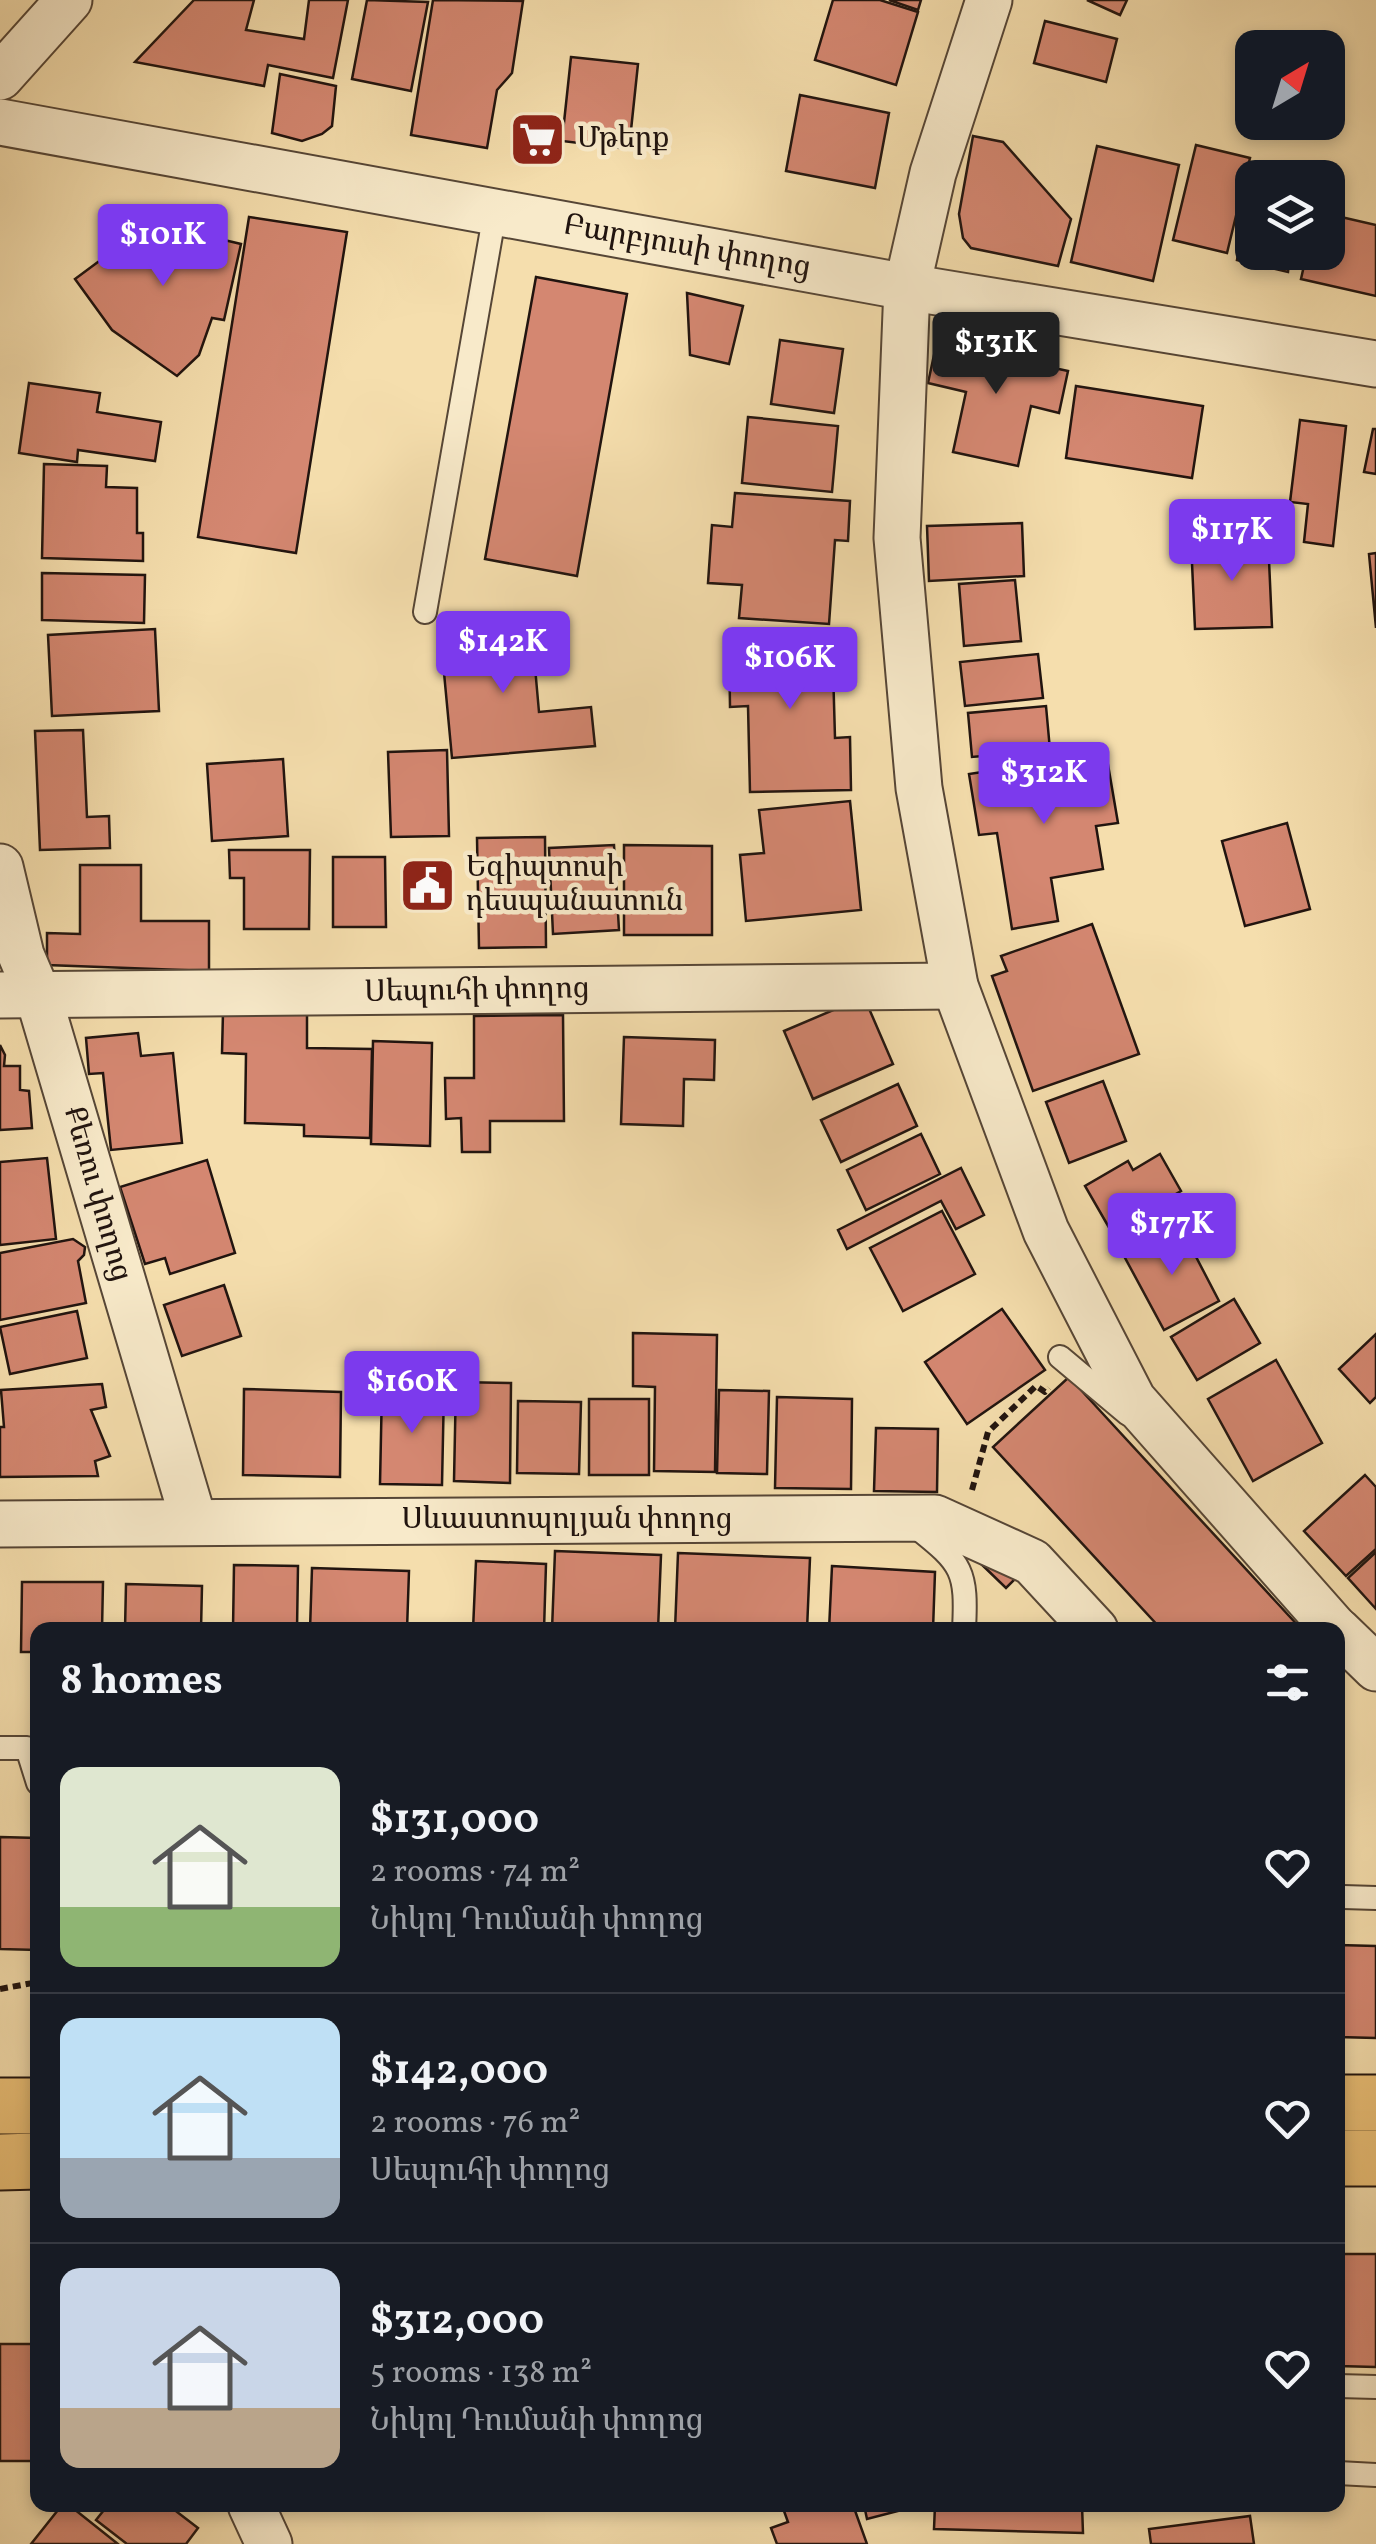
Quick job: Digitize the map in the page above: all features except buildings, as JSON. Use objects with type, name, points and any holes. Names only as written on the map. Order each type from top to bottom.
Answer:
[{"type":"main road","points":[[1345,2103],[1376,2103]]},
{"type":"main road","points":[[0,2106],[30,2106]]},
{"type":"main road","points":[[1345,2158],[1376,2158]]},
{"type":"main road","points":[[0,2162],[30,2161]]},
{"type":"street","points":[[0,77],[69,0]]},
{"type":"street","points":[[988,0],[946,100],[907,288],[898,538],[919,788],[954,986],[1046,1231],[1132,1400],[1329,1622]]},
{"type":"street","name":"Բարբյուսի փողոց","points":[[0,122],[907,288],[1376,364]]},
{"type":"street","name":"Քեռու փողոց","points":[[0,867],[21,956],[19,995],[194,1522]]},
{"type":"street","name":"Սեպուհի փողոց","points":[[19,995],[954,986]]},
{"type":"street","name":"Սևաստոպոլյան փողոց","points":[[0,1524],[935,1518],[1032,1562],[1088,1622]]},
{"type":"street","points":[[1345,1639],[1376,1668]]},
{"type":"street","points":[[254,2512],[269,2544]]},
{"type":"lane","points":[[426,612],[495,212]]},
{"type":"lane","points":[[1060,1357],[1196,1471]]},
{"type":"lane","points":[[906,1518],[943,1548],[965,1578],[964,1622]]},
{"type":"lane","points":[[0,1748],[27,1748],[30,1758]]},
{"type":"lane","points":[[1345,1897],[1376,1898]]},
{"type":"lane","points":[[1345,2386],[1376,2386]]},
{"type":"lane","points":[[1345,2473],[1376,2475]]},
{"type":"path","points":[[982,1449],[988,1432],[1036,1386],[1044,1392],[1054,1381]]},
{"type":"path","points":[[0,1989],[30,1983]]},
{"type":"place","name":"Մթերք","points":[[538,139]]},
{"type":"place","name":"Եգիպտոսի դեսպանատուն","points":[[427,885]]}]
